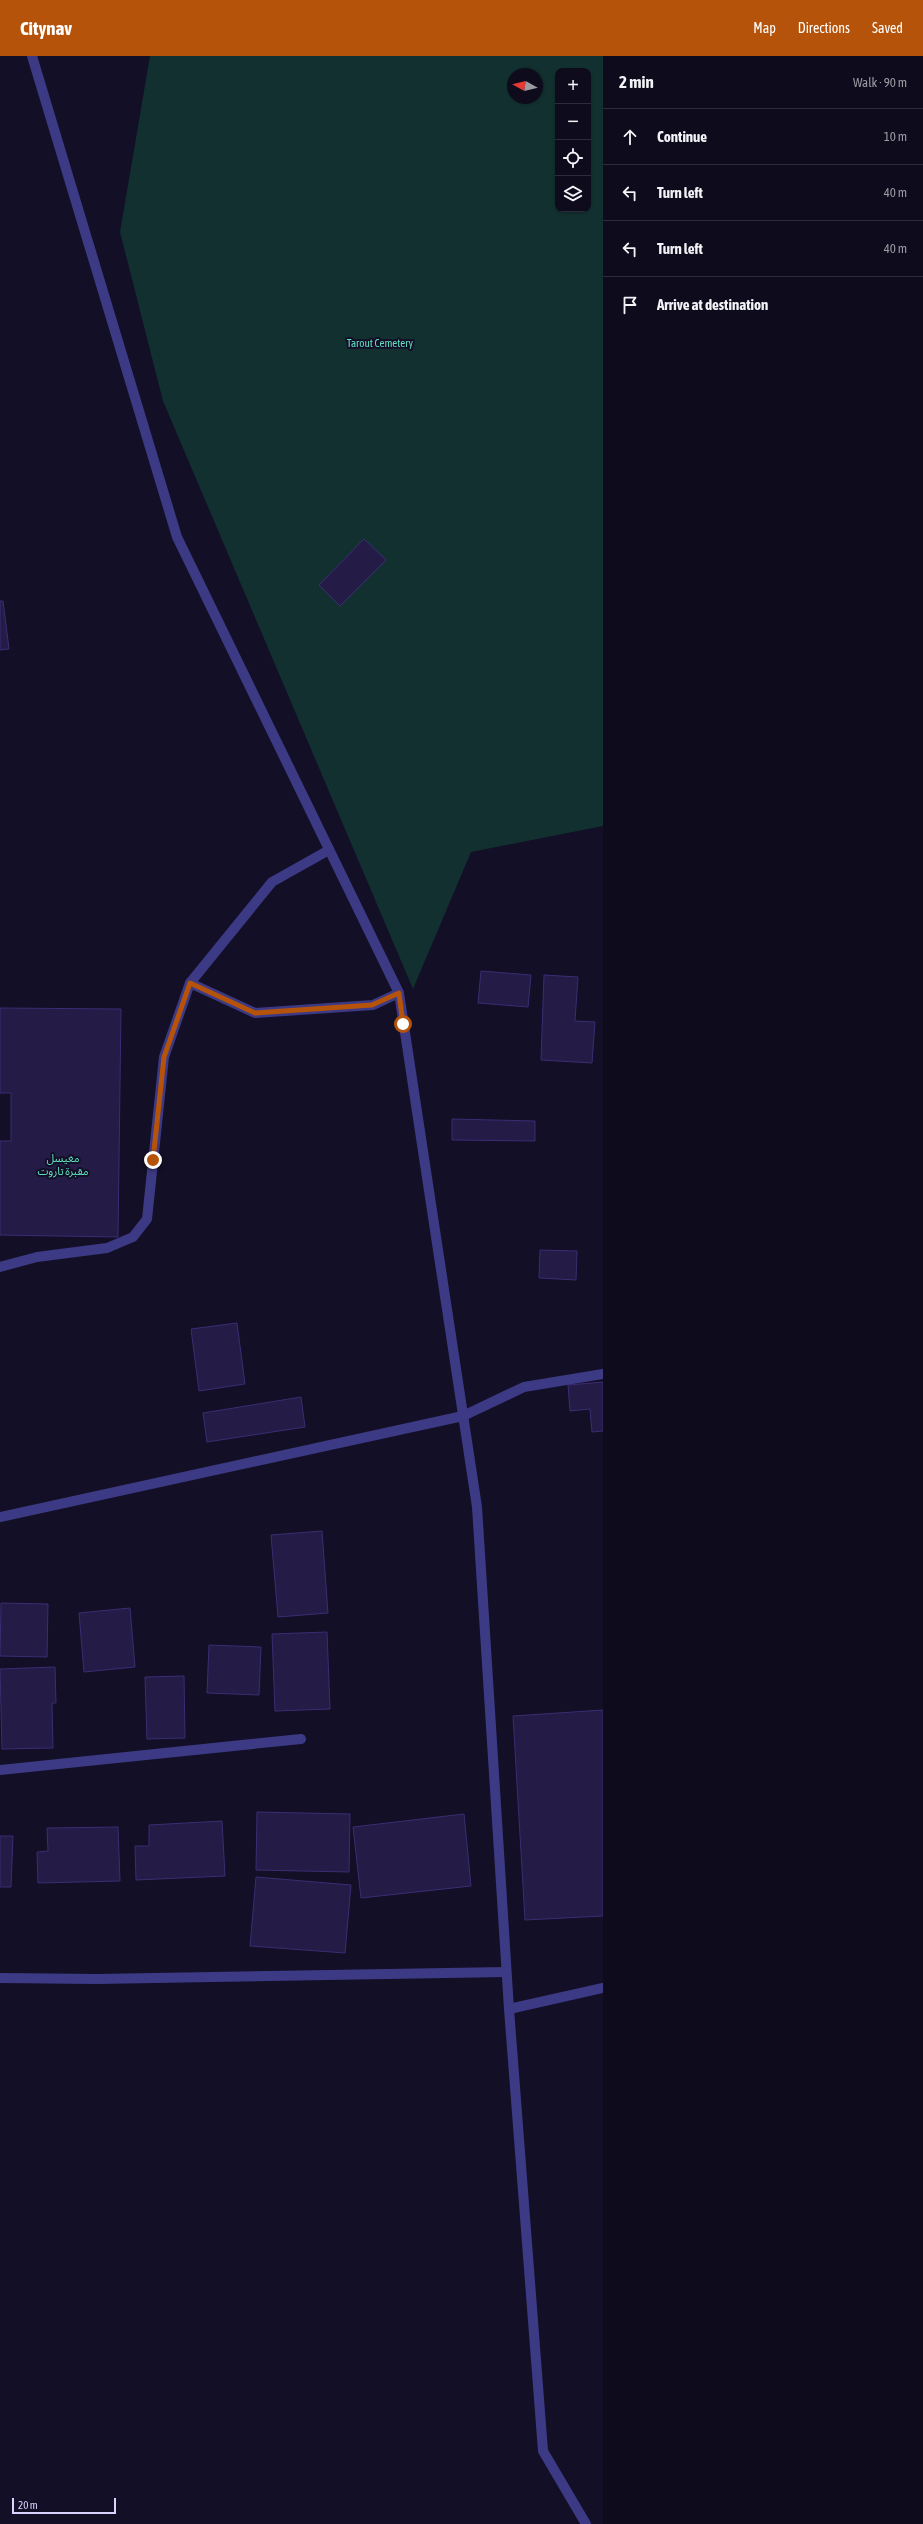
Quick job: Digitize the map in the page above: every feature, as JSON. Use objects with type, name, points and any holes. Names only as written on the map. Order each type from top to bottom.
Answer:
[{"type":"street","points":[[32,56],[177,537],[399,993],[477,1507],[506,1972],[544,2451],[586,2524]]},
{"type":"street","points":[[0,1267],[37,1257],[107,1248],[133,1237],[147,1219],[164,1057],[190,983],[272,882],[329,850]]},
{"type":"street","points":[[190,983],[255,1013],[372,1005],[399,993]]},
{"type":"street","points":[[0,1517],[463,1416],[524,1387],[603,1374]]},
{"type":"street","points":[[0,1770],[301,1739]]},
{"type":"street","points":[[0,1978],[97,1979],[506,1972]]},
{"type":"street","points":[[509,2009],[603,1988]]},
{"type":"green space","name":"Tarout Cemetery","points":[[150,56],[603,56],[603,826],[471,852],[413,989],[163,401],[120,232]]},
{"type":"building","points":[[364,539],[386,560],[340,606],[319,585]]},
{"type":"building","points":[[0,601],[3,601],[9,649],[0,650]]},
{"type":"building","points":[[481,971],[531,975],[528,1007],[478,1003]]},
{"type":"building","points":[[544,975],[578,977],[575,1021],[595,1022],[592,1063],[541,1060]]},
{"type":"building","name":"مغيسل مقبرة تاروت","points":[[0,1008],[121,1009],[118,1237],[0,1235],[0,1141],[11,1141],[11,1093],[0,1093]]},
{"type":"building","points":[[452,1119],[535,1121],[535,1141],[452,1140]]},
{"type":"building","points":[[540,1250],[577,1251],[576,1280],[539,1278]]},
{"type":"building","points":[[237,1323],[245,1384],[199,1391],[191,1329]]},
{"type":"building","points":[[603,1382],[603,1431],[592,1432],[590,1409],[570,1411],[568,1385]]},
{"type":"building","points":[[301,1397],[305,1427],[207,1442],[203,1413]]},
{"type":"building","points":[[322,1531],[328,1613],[278,1617],[271,1535]]},
{"type":"building","points":[[1,1603],[48,1604],[47,1657],[0,1656]]},
{"type":"building","points":[[130,1608],[135,1667],[84,1672],[79,1613]]},
{"type":"building","points":[[327,1632],[330,1709],[275,1711],[272,1634]]},
{"type":"building","points":[[209,1645],[261,1647],[259,1695],[207,1693]]},
{"type":"building","points":[[55,1667],[56,1703],[52,1703],[53,1748],[2,1749],[0,1669]]},
{"type":"building","points":[[184,1676],[185,1738],[147,1739],[145,1677]]},
{"type":"building","points":[[603,1710],[603,1916],[525,1920],[513,1716]]},
{"type":"building","points":[[257,1812],[350,1814],[349,1872],[256,1870]]},
{"type":"building","points":[[464,1814],[471,1886],[361,1898],[353,1827]]},
{"type":"building","points":[[222,1821],[225,1876],[136,1880],[135,1846],[149,1846],[149,1825]]},
{"type":"building","points":[[118,1827],[120,1881],[38,1883],[37,1852],[48,1851],[47,1828]]},
{"type":"building","points":[[0,1836],[13,1836],[11,1887],[0,1887]]},
{"type":"building","points":[[256,1877],[351,1885],[345,1953],[250,1946]]},
{"type":"route","points":[[153,1160],[164,1057],[190,983],[255,1013],[372,1005],[399,993],[403,1024]]}]
